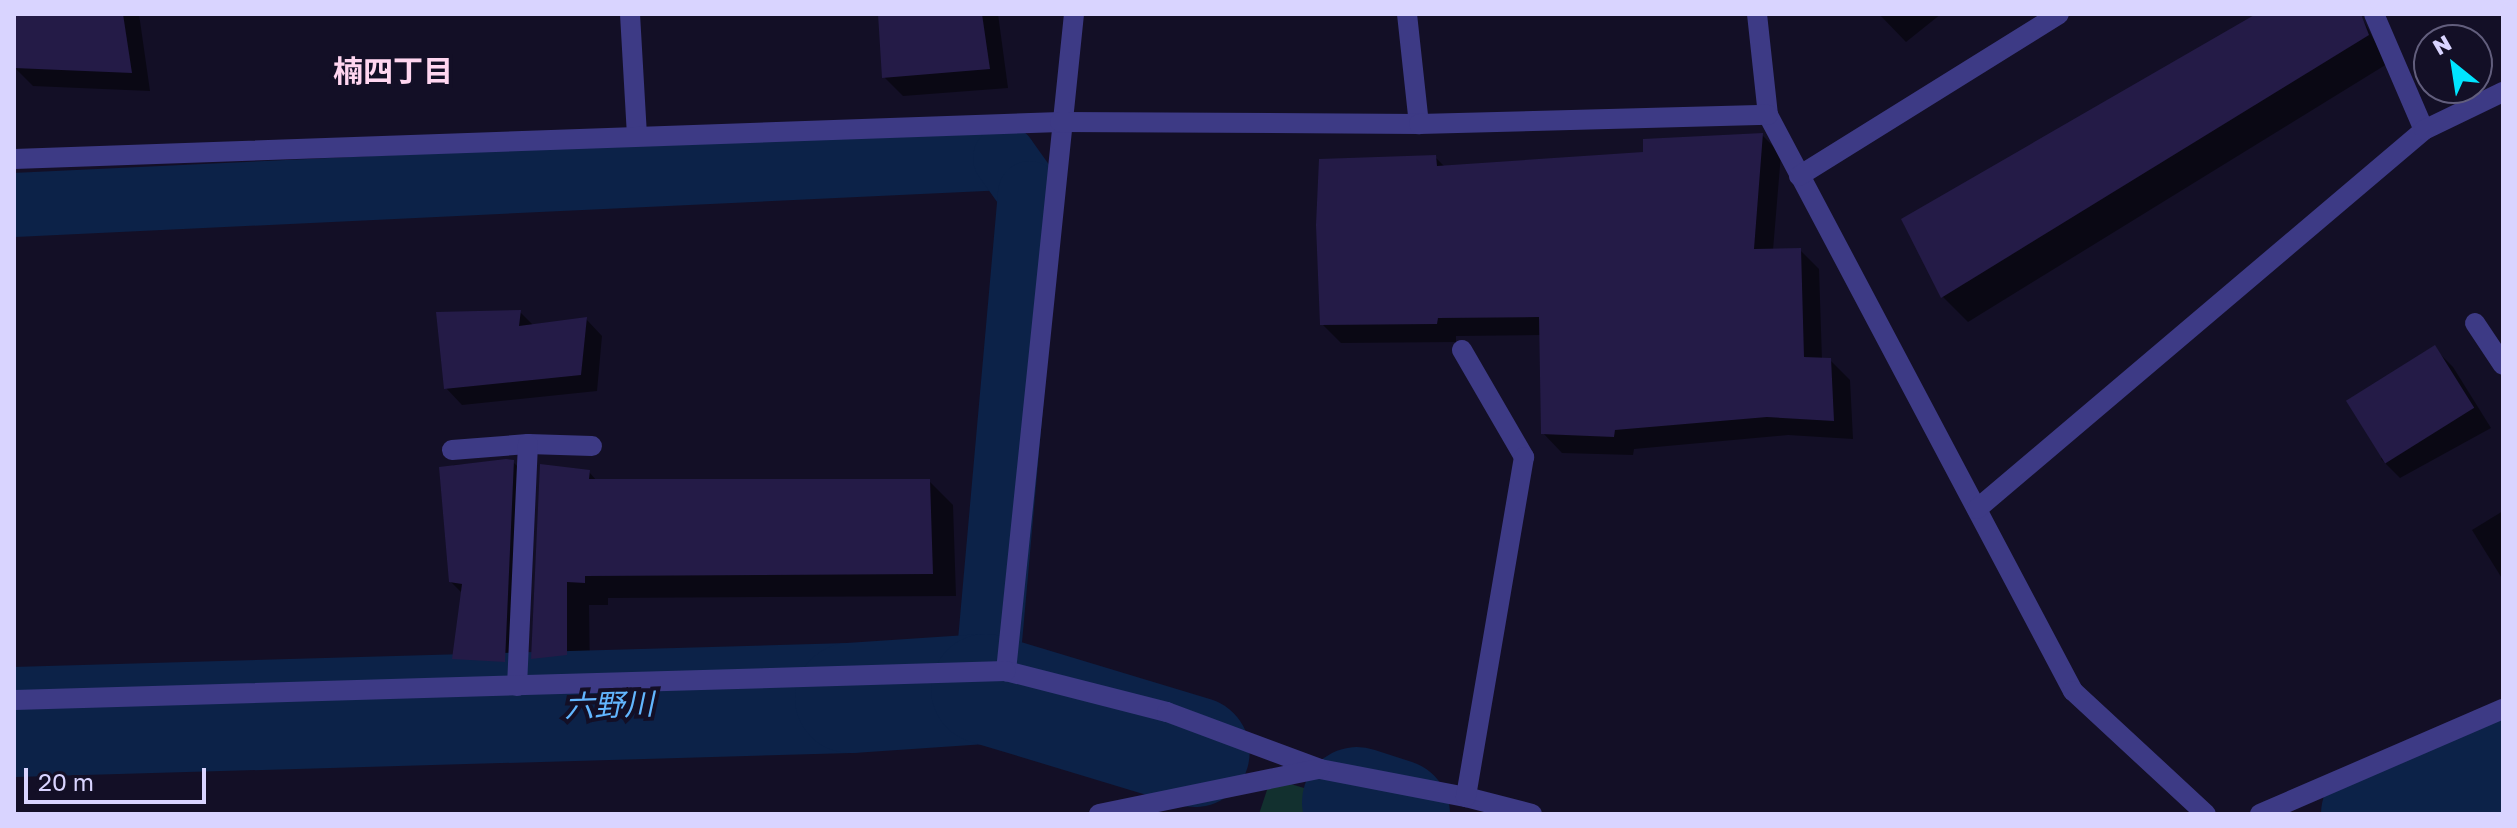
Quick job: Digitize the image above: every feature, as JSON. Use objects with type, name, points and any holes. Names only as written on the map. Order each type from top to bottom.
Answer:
[{"type":"street","points":[[630,14],[637,135]]},
{"type":"street","points":[[1006,671],[1060,122],[1072,52],[1074,14]]},
{"type":"street","points":[[1407,14],[1419,124]]},
{"type":"street","points":[[1757,14],[1768,115],[2073,691],[2206,814]]},
{"type":"street","points":[[1799,176],[2059,14]]},
{"type":"street","points":[[2374,14],[2424,130]]},
{"type":"street","points":[[1977,509],[2424,130],[2503,92]]},
{"type":"street","points":[[14,159],[1060,122],[1419,124],[1768,115]]},
{"type":"street","points":[[2475,323],[2503,365]]},
{"type":"street","points":[[1462,350],[1524,457],[1466,797]]},
{"type":"street","points":[[517,686],[528,444]]},
{"type":"street","points":[[452,450],[528,444],[592,446]]},
{"type":"street","points":[[14,700],[1006,671],[1167,712],[1320,769],[1466,797],[1532,814]]},
{"type":"street","points":[[2260,814],[2503,709]]},
{"type":"street","points":[[1099,814],[1320,769]]},
{"type":"green space","points":[[1271,778],[1390,814],[1259,814]]},
{"type":"green space","points":[[2465,778],[2423,814],[2379,814]]},
{"type":"building","points":[[14,14],[123,14],[132,73],[14,68]]},
{"type":"building","points":[[878,14],[982,14],[990,69],[882,78]]},
{"type":"building","points":[[2256,14],[2361,14],[2369,35],[1941,298],[1901,219]]},
{"type":"building","points":[[1763,133],[1754,249],[1801,248],[1804,357],[1831,358],[1834,421],[1767,417],[1615,430],[1614,437],[1541,434],[1539,317],[1438,318],[1437,324],[1320,325],[1316,225],[1319,159],[1436,155],[1437,166],[1643,152],[1643,139]]},
{"type":"building","points":[[521,310],[519,326],[587,317],[581,375],[444,389],[436,312]]},
{"type":"building","points":[[2435,345],[2474,408],[2385,463],[2346,401]]},
{"type":"building","points":[[514,460],[505,662],[452,659],[462,584],[449,582],[439,467]]},
{"type":"building","points":[[540,464],[590,470],[589,479],[930,479],[933,574],[585,576],[585,583],[567,582],[567,655],[531,659]]},
{"type":"waterway","points":[[14,205],[1005,158],[1030,193],[986,689]]},
{"type":"waterway","name":"六野川","points":[[14,722],[850,698],[986,689],[1195,752]]},
{"type":"waterway","name":"六野川","points":[[2376,814],[2503,763]]},
{"type":"waterway","name":"六野川","points":[[1357,802],[1395,814]]},
{"type":"district","name":"楠四丁目","points":[[393,71]]}]
